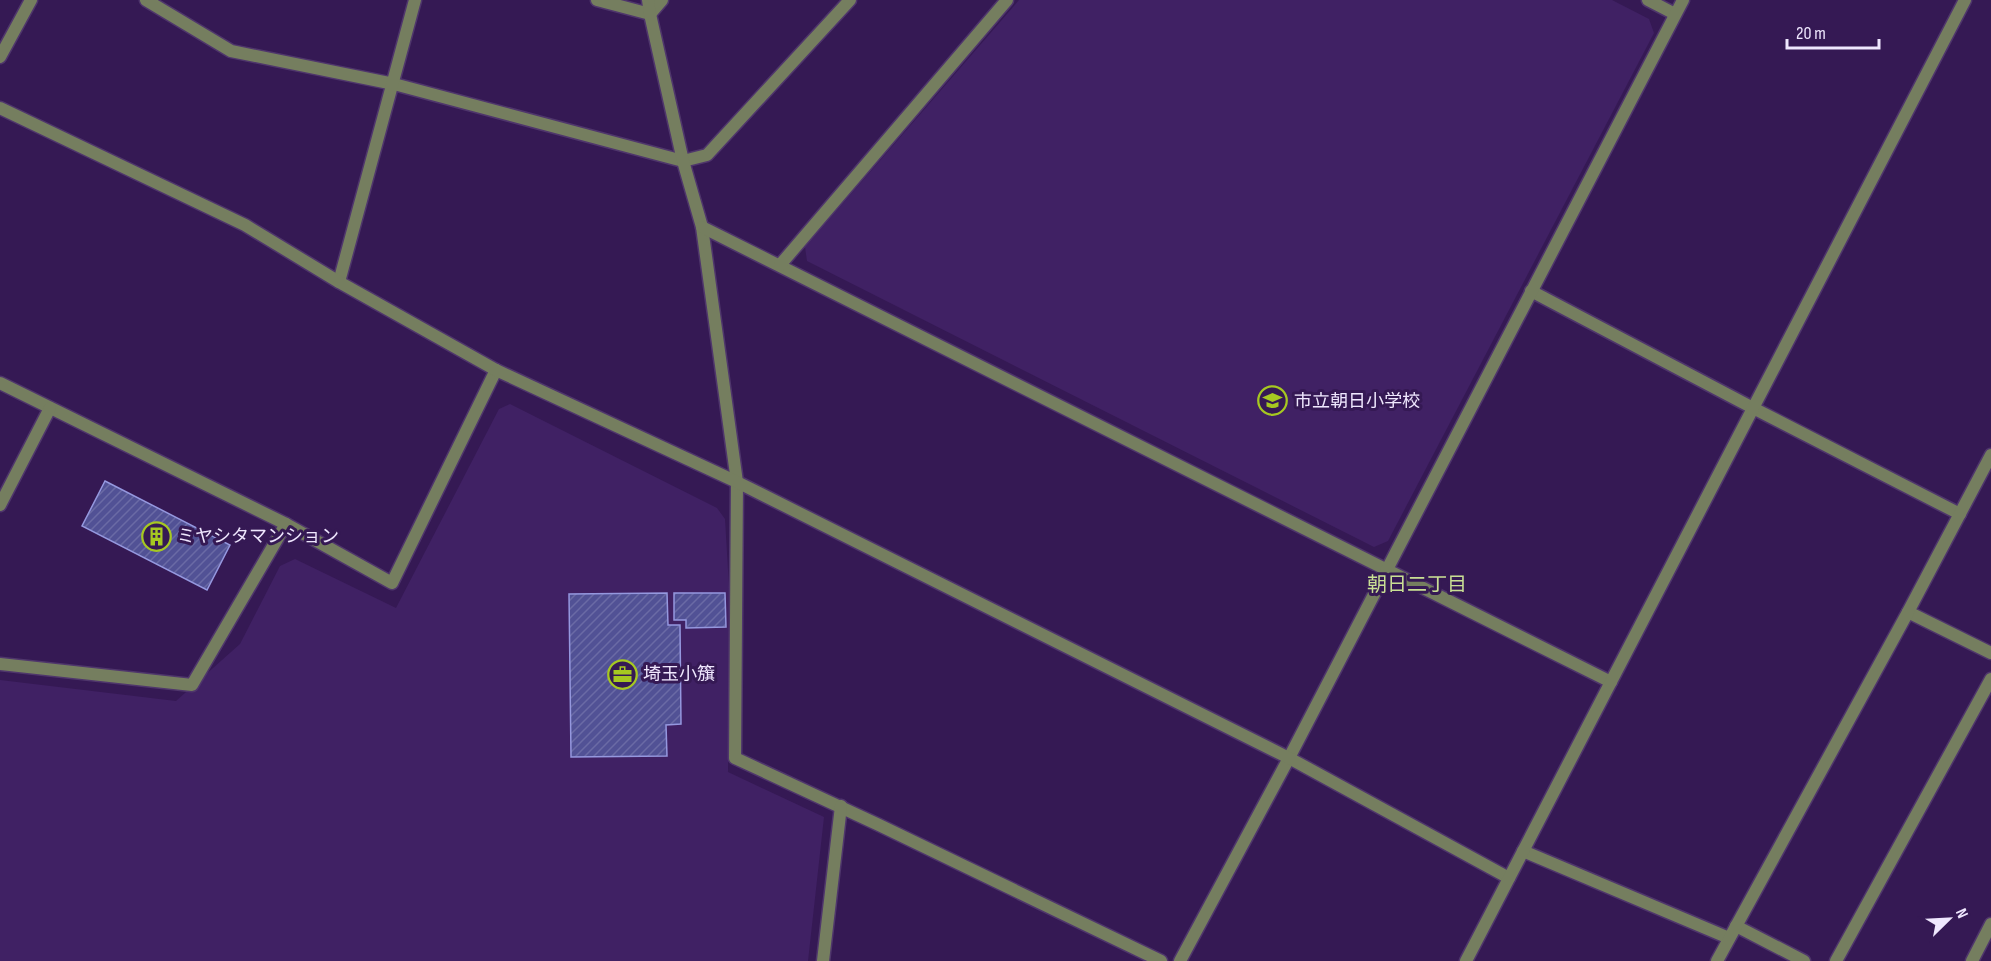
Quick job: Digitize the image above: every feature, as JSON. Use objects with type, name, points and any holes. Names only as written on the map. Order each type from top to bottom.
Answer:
[{"type":"street","points":[[0,57],[31,0]]},
{"type":"street","points":[[146,0],[231,51],[394,84],[683,160],[707,154],[850,0]]},
{"type":"street","points":[[339,282],[415,0]]},
{"type":"street","points":[[597,0],[650,15]]},
{"type":"street","points":[[648,0],[683,160],[702,227],[737,482],[735,758],[841,806],[1161,961]]},
{"type":"street","points":[[650,15],[662,0]]},
{"type":"street","points":[[780,265],[1007,0]]},
{"type":"street","points":[[1648,0],[1675,14]]},
{"type":"street","points":[[1180,961],[1289,758],[1683,0]]},
{"type":"street","points":[[1466,961],[1965,0]]},
{"type":"street","points":[[0,108],[245,225],[339,282],[496,370],[737,482],[1289,758],[1509,878]]},
{"type":"street","points":[[702,227],[1611,682]]},
{"type":"street","points":[[1532,291],[1960,514]]},
{"type":"street","points":[[0,383],[286,524],[392,583],[496,370]]},
{"type":"street","points":[[0,505],[50,408]]},
{"type":"street","points":[[1717,961],[1991,455]]},
{"type":"street","points":[[0,664],[192,685],[286,524]]},
{"type":"street","points":[[1908,612],[1991,653]]},
{"type":"street","points":[[1836,961],[1991,679]]},
{"type":"street","points":[[822,961],[841,806]]},
{"type":"street","points":[[1523,851],[1729,938]]},
{"type":"street","points":[[1972,961],[1991,924]]},
{"type":"street","points":[[1736,926],[1804,961]]},
{"type":"shaded area","name":"市立朝日小学校","points":[[1019,0],[1612,0],[1649,19],[1654,33],[1388,541],[1374,547],[807,261],[805,247]]},
{"type":"shaded area","points":[[510,404],[717,508],[725,519],[729,587],[728,772],[824,817],[808,961],[0,961],[0,680],[176,701],[240,644],[280,566],[295,559],[396,608],[499,409]]},
{"type":"building","name":"ミヤシタマンション","points":[[105,481],[230,545],[207,590],[82,526]]},
{"type":"building","points":[[667,593],[668,625],[680,625],[681,724],[666,725],[667,756],[571,757],[569,594]]},
{"type":"building","points":[[674,593],[725,593],[726,627],[686,628],[686,620],[674,620]]},
{"type":"place","name":"市立朝日小学校","points":[[1273,401]]},
{"type":"place","name":"ミヤシタマンション","points":[[156,536]]},
{"type":"place","name":"埼玉小籏","points":[[622,674]]},
{"type":"district","name":"朝日二丁目","points":[[1417,584]]}]
